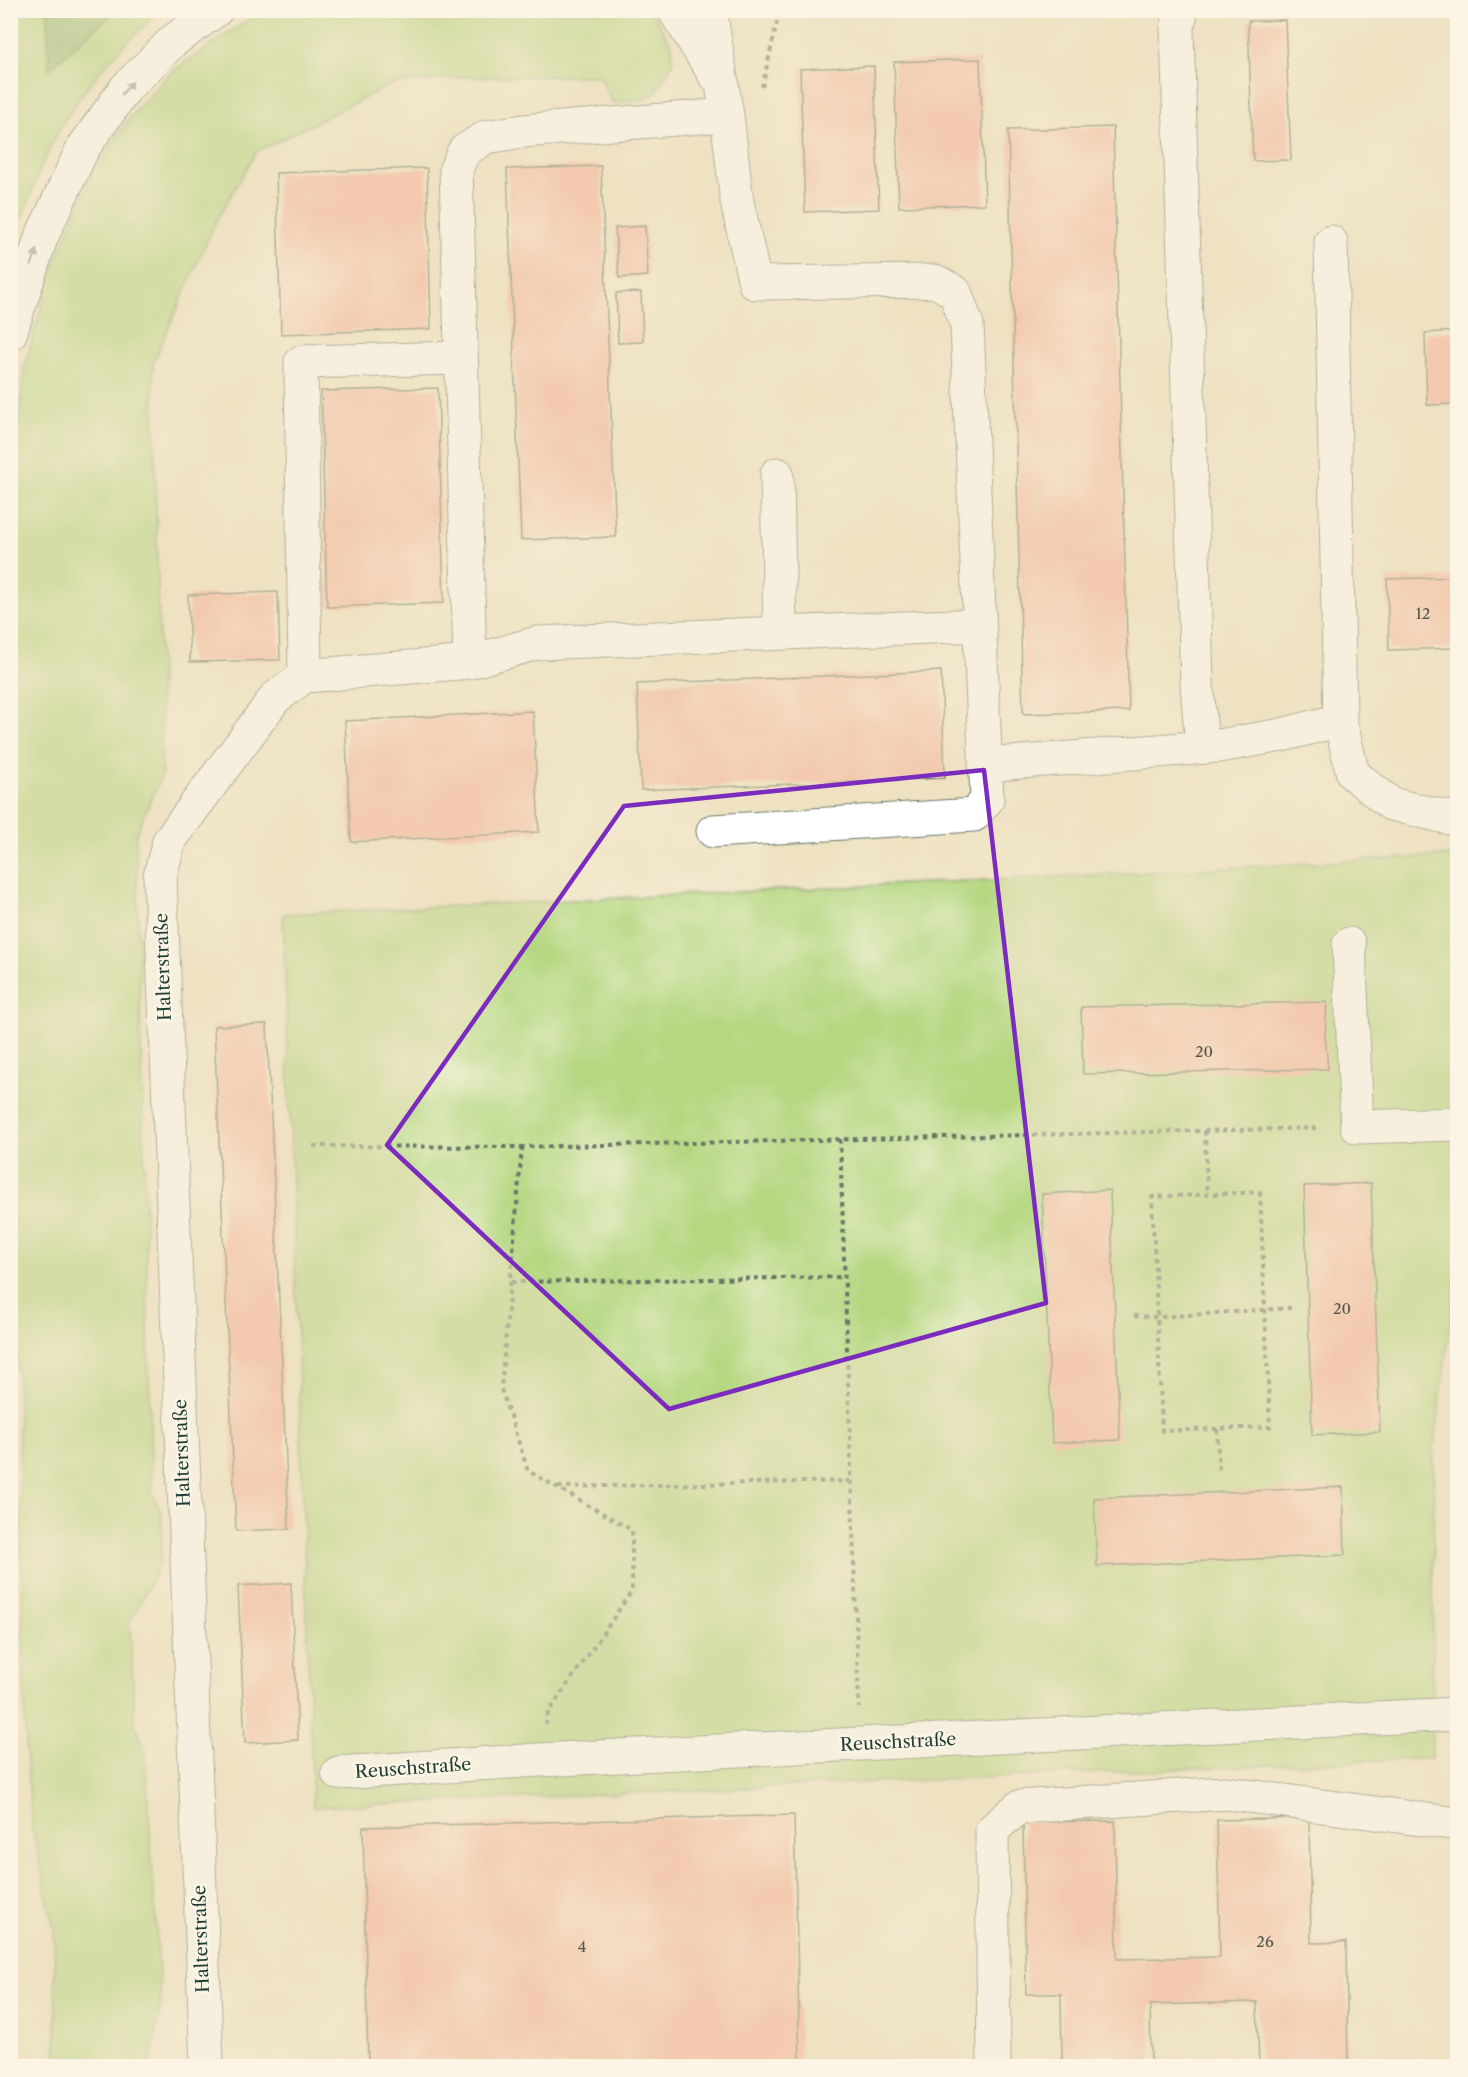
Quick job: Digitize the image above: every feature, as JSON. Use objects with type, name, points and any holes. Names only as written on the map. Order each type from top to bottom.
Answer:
[{"type":"main road","points":[[10,334],[41,238],[83,148],[126,88],[173,41],[216,10]]},
{"type":"main road","points":[[674,10],[725,102]]},
{"type":"main road","points":[[710,10],[725,102],[737,202],[754,283],[934,281],[955,292],[967,325],[987,800],[974,815],[713,831]]},
{"type":"main road","points":[[725,102],[730,10]]},
{"type":"main road","points":[[1182,10],[1177,28],[1177,40],[1196,673],[1202,747]]},
{"type":"main road","points":[[470,662],[456,169],[464,151],[486,137],[523,130],[725,102]]},
{"type":"main road","points":[[1331,242],[1340,720],[1353,774],[1391,804],[1458,820]]},
{"type":"main road","points":[[461,358],[301,362],[305,676],[470,662],[537,643],[979,625]]},
{"type":"main road","points":[[777,474],[780,633]]},
{"type":"main road","name":"Halterstraße","points":[[207,2067],[160,876],[169,841],[275,698],[305,676]]},
{"type":"main road","points":[[985,765],[1219,746],[1282,735],[1340,720]]},
{"type":"main road","points":[[1349,944],[1357,1127],[1458,1124]]},
{"type":"main road","name":"Reuschstraße","points":[[338,1773],[539,1760],[1458,1714]]},
{"type":"main road","points":[[994,2067],[992,1830],[1019,1807],[1225,1794],[1458,1824]]},
{"type":"path","points":[[313,1146],[522,1148],[1357,1127]]},
{"type":"path","points":[[1205,1131],[1207,1194]]},
{"type":"path","points":[[840,1139],[861,1744]]},
{"type":"path","points":[[522,1148],[501,1389],[528,1471],[632,1530],[632,1591],[548,1713],[539,1760]]},
{"type":"path","points":[[1260,1192],[1265,1309],[1270,1427],[1162,1431],[1152,1197],[1260,1192]]},
{"type":"path","points":[[511,1282],[845,1277]]},
{"type":"path","points":[[1134,1316],[1157,1317],[1291,1308]]},
{"type":"path","points":[[1216,1429],[1219,1473]]},
{"type":"path","points":[[556,1487],[851,1481]]},
{"type":"highlighted area","points":[[984,770],[1046,1303],[669,1409],[387,1145],[624,806]]},
{"type":"green space","points":[[48,10],[115,11],[49,69]]},
{"type":"green space","points":[[269,10],[648,11],[655,17],[672,46],[673,63],[656,92],[644,100],[612,103],[600,76],[465,77],[392,84],[256,152],[216,221],[153,363],[162,774],[136,834],[152,1493],[162,1514],[161,1561],[130,1623],[135,1724],[145,1749],[161,2004],[150,2066],[57,2066],[54,1929],[32,1828],[26,1754],[10,1048],[10,508],[24,370],[48,281],[89,180],[131,116],[170,73],[251,18]]},
{"type":"green space","points":[[11,11],[48,11],[49,68],[106,16],[115,11],[161,11],[113,56],[85,90],[61,127],[45,158],[11,250]]},
{"type":"green space","points":[[1457,855],[1458,1260],[1434,1450],[1432,1758],[313,1807],[283,914],[1115,874]]},
{"type":"building","points":[[1285,20],[1291,160],[1253,161],[1248,21]]},
{"type":"building","points":[[980,59],[985,204],[899,207],[894,62]]},
{"type":"building","points":[[874,66],[879,209],[805,212],[800,69]]},
{"type":"building","points":[[1113,127],[1129,711],[1023,714],[1008,130]]},
{"type":"building","points":[[601,166],[616,537],[521,540],[507,169]]},
{"type":"building","points":[[427,168],[431,329],[281,334],[276,173]]},
{"type":"building","points":[[645,226],[648,276],[619,278],[615,228]]},
{"type":"building","points":[[641,292],[643,342],[618,343],[616,293]]},
{"type":"building","points":[[1458,331],[1458,404],[1427,405],[1425,333]]},
{"type":"building","points":[[438,388],[444,603],[327,607],[321,391]]},
{"type":"building","points":[[1458,577],[1458,648],[1389,650],[1387,579]]},
{"type":"building","points":[[278,592],[280,660],[190,662],[188,595]]},
{"type":"building","points":[[941,671],[945,778],[641,790],[637,684]]},
{"type":"building","points":[[533,711],[539,832],[351,842],[345,721]]},
{"type":"building","points":[[1327,1002],[1325,1036],[1328,1069],[1083,1074],[1081,1007]]},
{"type":"building","points":[[267,1024],[289,1529],[236,1531],[214,1026]]},
{"type":"building","points":[[1371,1183],[1380,1432],[1312,1435],[1304,1186]]},
{"type":"building","points":[[1110,1190],[1120,1440],[1052,1443],[1042,1194]]},
{"type":"building","points":[[1343,1487],[1345,1555],[1097,1566],[1094,1498]]},
{"type":"building","points":[[291,1583],[298,1740],[245,1743],[238,1586]]},
{"type":"building","points":[[794,1815],[800,2066],[368,2066],[363,1827]]},
{"type":"building","points":[[1309,1818],[1311,1943],[1346,1942],[1348,2066],[1259,2066],[1257,2002],[1150,2005],[1151,2066],[1062,2066],[1061,1994],[1026,1994],[1023,1822],[1115,1821],[1117,1959],[1220,1957],[1217,1820]]}]
